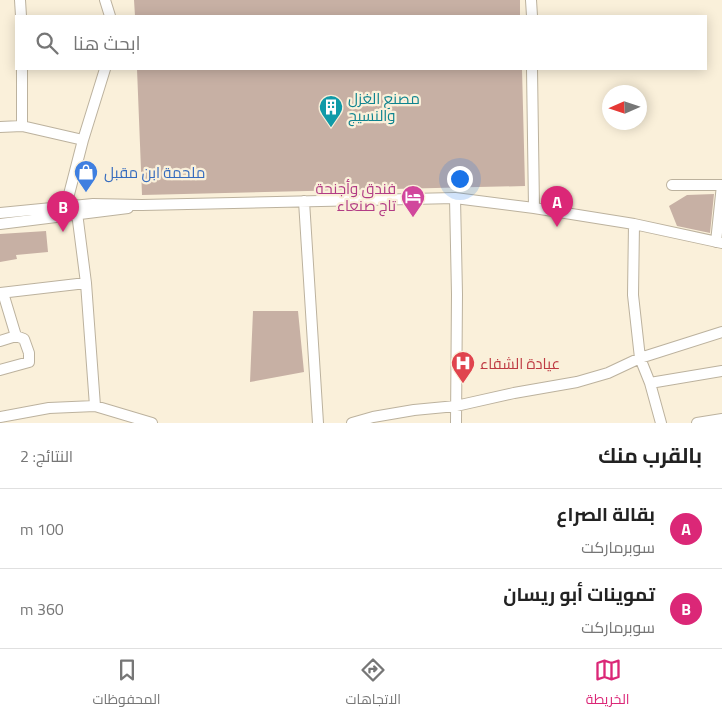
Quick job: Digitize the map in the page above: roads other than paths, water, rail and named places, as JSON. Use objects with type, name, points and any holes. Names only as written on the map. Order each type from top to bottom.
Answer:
[{"type":"street","points":[[20,0],[21,15]]},
{"type":"street","points":[[105,0],[110,15]]},
{"type":"street","points":[[531,0],[532,15]]},
{"type":"street","points":[[22,70],[22,126]]},
{"type":"street","points":[[95,406],[86,282],[73,209],[83,140],[105,70]]},
{"type":"street","points":[[532,70],[534,208]]},
{"type":"street","points":[[0,127],[22,126],[83,140]]},
{"type":"street","points":[[0,224],[110,203],[142,205],[455,198],[634,224],[719,242],[722,185],[672,185]]},
{"type":"street","points":[[455,198],[457,294],[456,423]]},
{"type":"street","points":[[304,201],[318,423]]},
{"type":"street","points":[[0,213],[73,209]]},
{"type":"street","points":[[634,224],[633,296],[640,358],[650,383],[661,423]]},
{"type":"street","points":[[16,336],[1,293],[86,282]]},
{"type":"street","points":[[352,423],[373,417],[414,410],[456,406],[514,392],[577,382],[608,372],[640,358],[722,332]]},
{"type":"street","points":[[0,340],[16,336],[24,339],[29,353],[29,362],[0,370]]},
{"type":"street","points":[[650,383],[722,371]]},
{"type":"street","points":[[0,417],[49,408],[95,406],[152,423]]},
{"type":"street","points":[[697,423],[722,419]]},
{"type":"place","name":"مصنع الغزل والنسيج","points":[[331,128]]},
{"type":"place","name":"ملحمة ابن مقبل","points":[[86,193]]},
{"type":"place","name":"فندق وأجنحة تاج صنعاء","points":[[413,218]]},
{"type":"place","name":"بقالة الصراع","points":[[557,227]]},
{"type":"place","name":"تموينات أبو ريسان","points":[[63,232]]},
{"type":"place","name":"عيادة الشفاء","points":[[463,384]]}]
